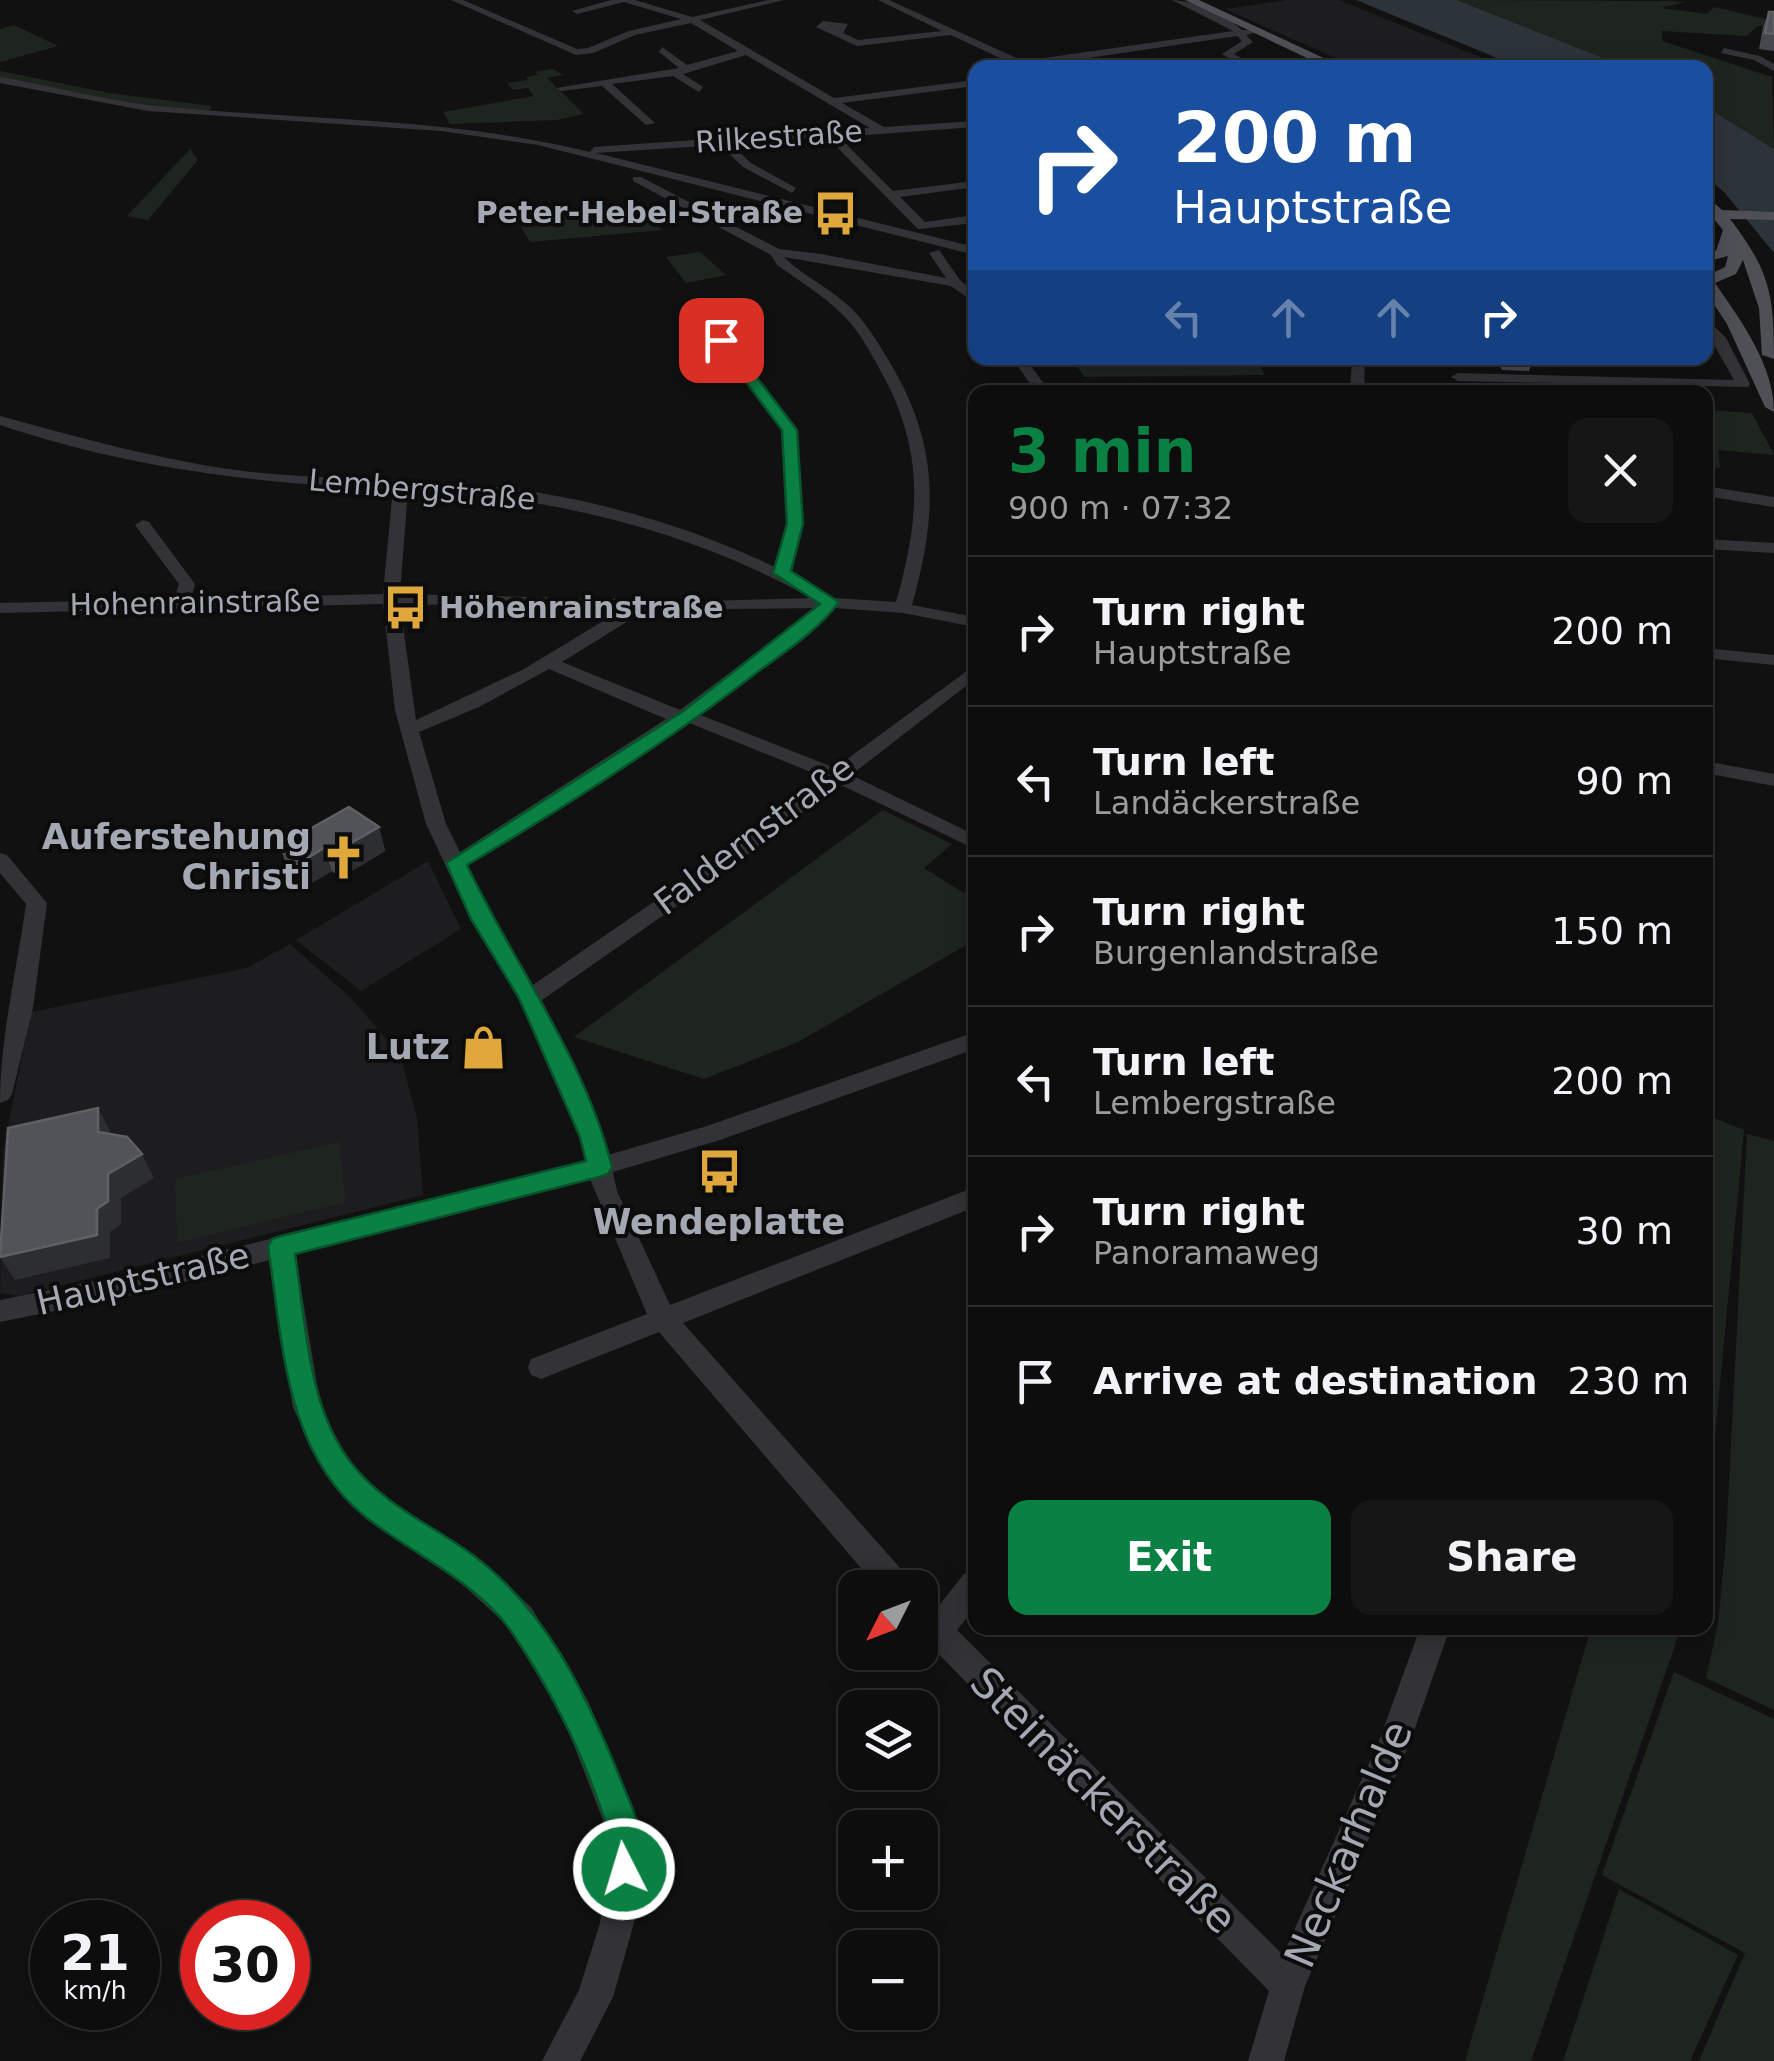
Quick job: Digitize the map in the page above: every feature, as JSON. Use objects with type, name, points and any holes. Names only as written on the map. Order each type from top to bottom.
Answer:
[{"type":"main road","points":[[1190,0],[1323,60]]},
{"type":"main road","points":[[1713,210],[1758,267],[1771,326],[1772,360]]},
{"type":"main road","points":[[1713,214],[1774,216]]},
{"type":"main road","points":[[1713,256],[1722,254],[1729,233]]},
{"type":"main road","points":[[1713,278],[1737,265],[1738,256],[1729,233]]},
{"type":"main road","points":[[1713,285],[1741,303],[1772,360]]},
{"type":"main road","points":[[1713,292],[1735,324],[1774,406]]},
{"type":"street","points":[[455,0],[576,52],[590,52],[632,33],[780,0]]},
{"type":"street","points":[[577,11],[624,0],[693,20],[881,130]]},
{"type":"street","points":[[1176,0],[1224,20],[1240,33],[1248,42],[1227,54],[1238,60]]},
{"type":"street","points":[[891,1],[1014,60]]},
{"type":"street","points":[[1066,60],[1261,30]]},
{"type":"street","points":[[838,35],[857,43],[870,43],[956,32]]},
{"type":"street","points":[[662,50],[698,88]]},
{"type":"street","points":[[1724,51],[1757,58],[1774,68]]},
{"type":"street","points":[[562,88],[681,71],[719,56],[751,52]]},
{"type":"street","points":[[598,70],[650,123]]},
{"type":"street","points":[[0,80],[148,108],[441,128],[583,153],[968,249]]},
{"type":"street","points":[[835,101],[968,83]]},
{"type":"street","name":"Rilkestraße","points":[[583,153],[721,139],[968,125]]},
{"type":"street","points":[[952,126],[964,135]]},
{"type":"street","points":[[830,134],[922,226],[968,221]]},
{"type":"street","points":[[721,139],[738,163],[775,176],[792,190]]},
{"type":"street","points":[[637,179],[776,254],[801,254],[861,268],[956,282]]},
{"type":"street","points":[[889,195],[968,185]]},
{"type":"street","points":[[935,253],[968,293]]},
{"type":"street","points":[[776,254],[780,262],[855,319],[912,413],[919,438],[925,502],[919,556],[903,608]]},
{"type":"street","points":[[1459,385],[1743,384],[1713,331]]},
{"type":"street","points":[[721,340],[790,430],[795,524],[782,573]]},
{"type":"street","name":"Lembergstraße","points":[[0,420],[79,444],[207,469],[282,479],[541,498],[628,520],[782,573],[831,602]]},
{"type":"street","points":[[402,485],[397,498],[391,599],[404,710],[436,824],[482,919],[530,998],[592,1137],[604,1191],[662,1317],[882,1570]]},
{"type":"street","points":[[1713,493],[1774,502]]},
{"type":"street","points":[[143,525],[188,584],[182,602]]},
{"type":"street","points":[[1713,544],[1774,548]]},
{"type":"street","name":"Hohenrainstraße","points":[[0,608],[391,599],[788,606],[831,602],[903,608],[968,621]]},
{"type":"street","points":[[456,863],[576,792],[688,716],[816,619],[831,602]]},
{"type":"street","points":[[411,728],[497,693],[552,664],[642,604]]},
{"type":"street","points":[[1713,654],[1774,660]]},
{"type":"street","points":[[552,664],[668,714],[688,716],[834,774],[968,840]]},
{"type":"street","name":"Faldernstraße","points":[[530,998],[707,874],[968,675]]},
{"type":"street","points":[[1713,769],[1774,780]]},
{"type":"street","points":[[0,860],[37,903],[11,1007],[0,1094]]},
{"type":"street","name":"Hauptstraße","points":[[0,1310],[124,1286],[599,1167],[712,1134],[968,1043]]},
{"type":"street","points":[[541,1366],[968,1200]]},
{"type":"street","points":[[281,1247],[307,1408],[325,1446],[342,1473],[376,1508],[463,1566],[520,1617],[577,1712],[628,1841],[618,1923],[595,1997],[560,2061]]},
{"type":"street","points":[[938,1615],[968,1590]]},
{"type":"street","name":"Steinäckerstraße","points":[[938,1633],[1288,1985]]},
{"type":"street","name":"Neckarhalde","points":[[1266,2061],[1288,1985],[1393,1745],[1432,1635]]},
{"type":"shaded area","points":[[1287,0],[1339,0],[1488,60],[1340,60],[1225,9]]},
{"type":"shaded area","points":[[1356,0],[1457,0],[1608,60],[1502,60]]},
{"type":"shaded area","points":[[1458,0],[1685,2],[1661,8],[1707,14],[1714,7],[1774,21],[1774,25],[1757,26],[1747,36],[1662,31],[1662,41],[1772,77],[1774,149],[1713,111],[1713,60],[1608,60]]},
{"type":"shaded area","points":[[14,25],[58,46],[0,62],[0,29]]},
{"type":"shaded area","points":[[553,69],[563,75],[547,78],[584,114],[557,120],[450,124],[443,112],[534,96],[528,88],[513,90],[507,83],[528,80],[526,77],[538,75],[535,72]]},
{"type":"shaded area","points":[[0,71],[109,93],[212,106],[208,112],[81,96],[0,78]]},
{"type":"shaded area","points":[[1713,111],[1774,149],[1774,253],[1713,183]]},
{"type":"shaded area","points":[[190,149],[198,160],[148,220],[127,216]]},
{"type":"shaded area","points":[[632,209],[662,230],[530,242],[517,220]]},
{"type":"shaded area","points":[[700,252],[726,275],[686,283],[666,257]]},
{"type":"shaded area","points":[[1076,365],[1260,365],[1265,375],[1085,377]]},
{"type":"shaded area","points":[[1713,411],[1752,413],[1774,455],[1718,450],[1720,468],[1713,467]]},
{"type":"shaded area","points":[[883,810],[952,844],[924,868],[964,893],[968,890],[968,944],[798,1042],[704,1079],[574,1037]]},
{"type":"shaded area","points":[[428,861],[461,929],[361,991],[296,940]]},
{"type":"shaded area","points":[[290,944],[351,998],[400,1055],[417,1118],[423,1195],[19,1296],[0,1293],[3,1151],[31,1012],[247,968]]},
{"type":"shaded area","points":[[1713,1117],[1744,1130],[1713,1458]]},
{"type":"shaded area","points":[[1747,1134],[1774,1141],[1774,1710],[1706,1678],[1718,1624],[1726,1540]]},
{"type":"shaded area","points":[[339,1142],[346,1202],[177,1243],[175,1179]]},
{"type":"shaded area","points":[[1589,1635],[1679,1635],[1531,2061],[1465,2061]]},
{"type":"shaded area","points":[[1674,1672],[1774,1719],[1774,2061],[1699,2061],[1745,1953],[1602,1875]]},
{"type":"shaded area","points":[[1619,1889],[1738,1955],[1690,2061],[1563,2061]]},
{"type":"building","points":[[1769,12],[1774,12],[1774,34],[1765,33]]},
{"type":"building","points":[[349,807],[379,827],[337,851],[324,848],[301,862],[280,846]]},
{"type":"building","points":[[98,1108],[98,1132],[127,1137],[142,1154],[108,1174],[108,1201],[97,1209],[97,1235],[0,1257],[8,1128]]},
{"type":"place","name":"Peter-Hebel-Straße","points":[[836,213]]},
{"type":"place","name":"Höhenrainstraße","points":[[406,608]]},
{"type":"place","name":"Auferstehung Christi","points":[[344,857]]},
{"type":"place","name":"Lutz","points":[[483,1047]]},
{"type":"place","name":"Wendeplatte","points":[[719,1172]]},
{"type":"route","points":[[624,1869],[628,1841],[577,1712],[520,1617],[463,1566],[376,1508],[342,1473],[325,1446],[307,1408],[281,1247],[599,1167],[592,1137],[530,998],[482,919],[456,863],[576,792],[688,716],[816,619],[831,602],[782,573],[795,524],[790,430],[777,408],[721,340]]}]
